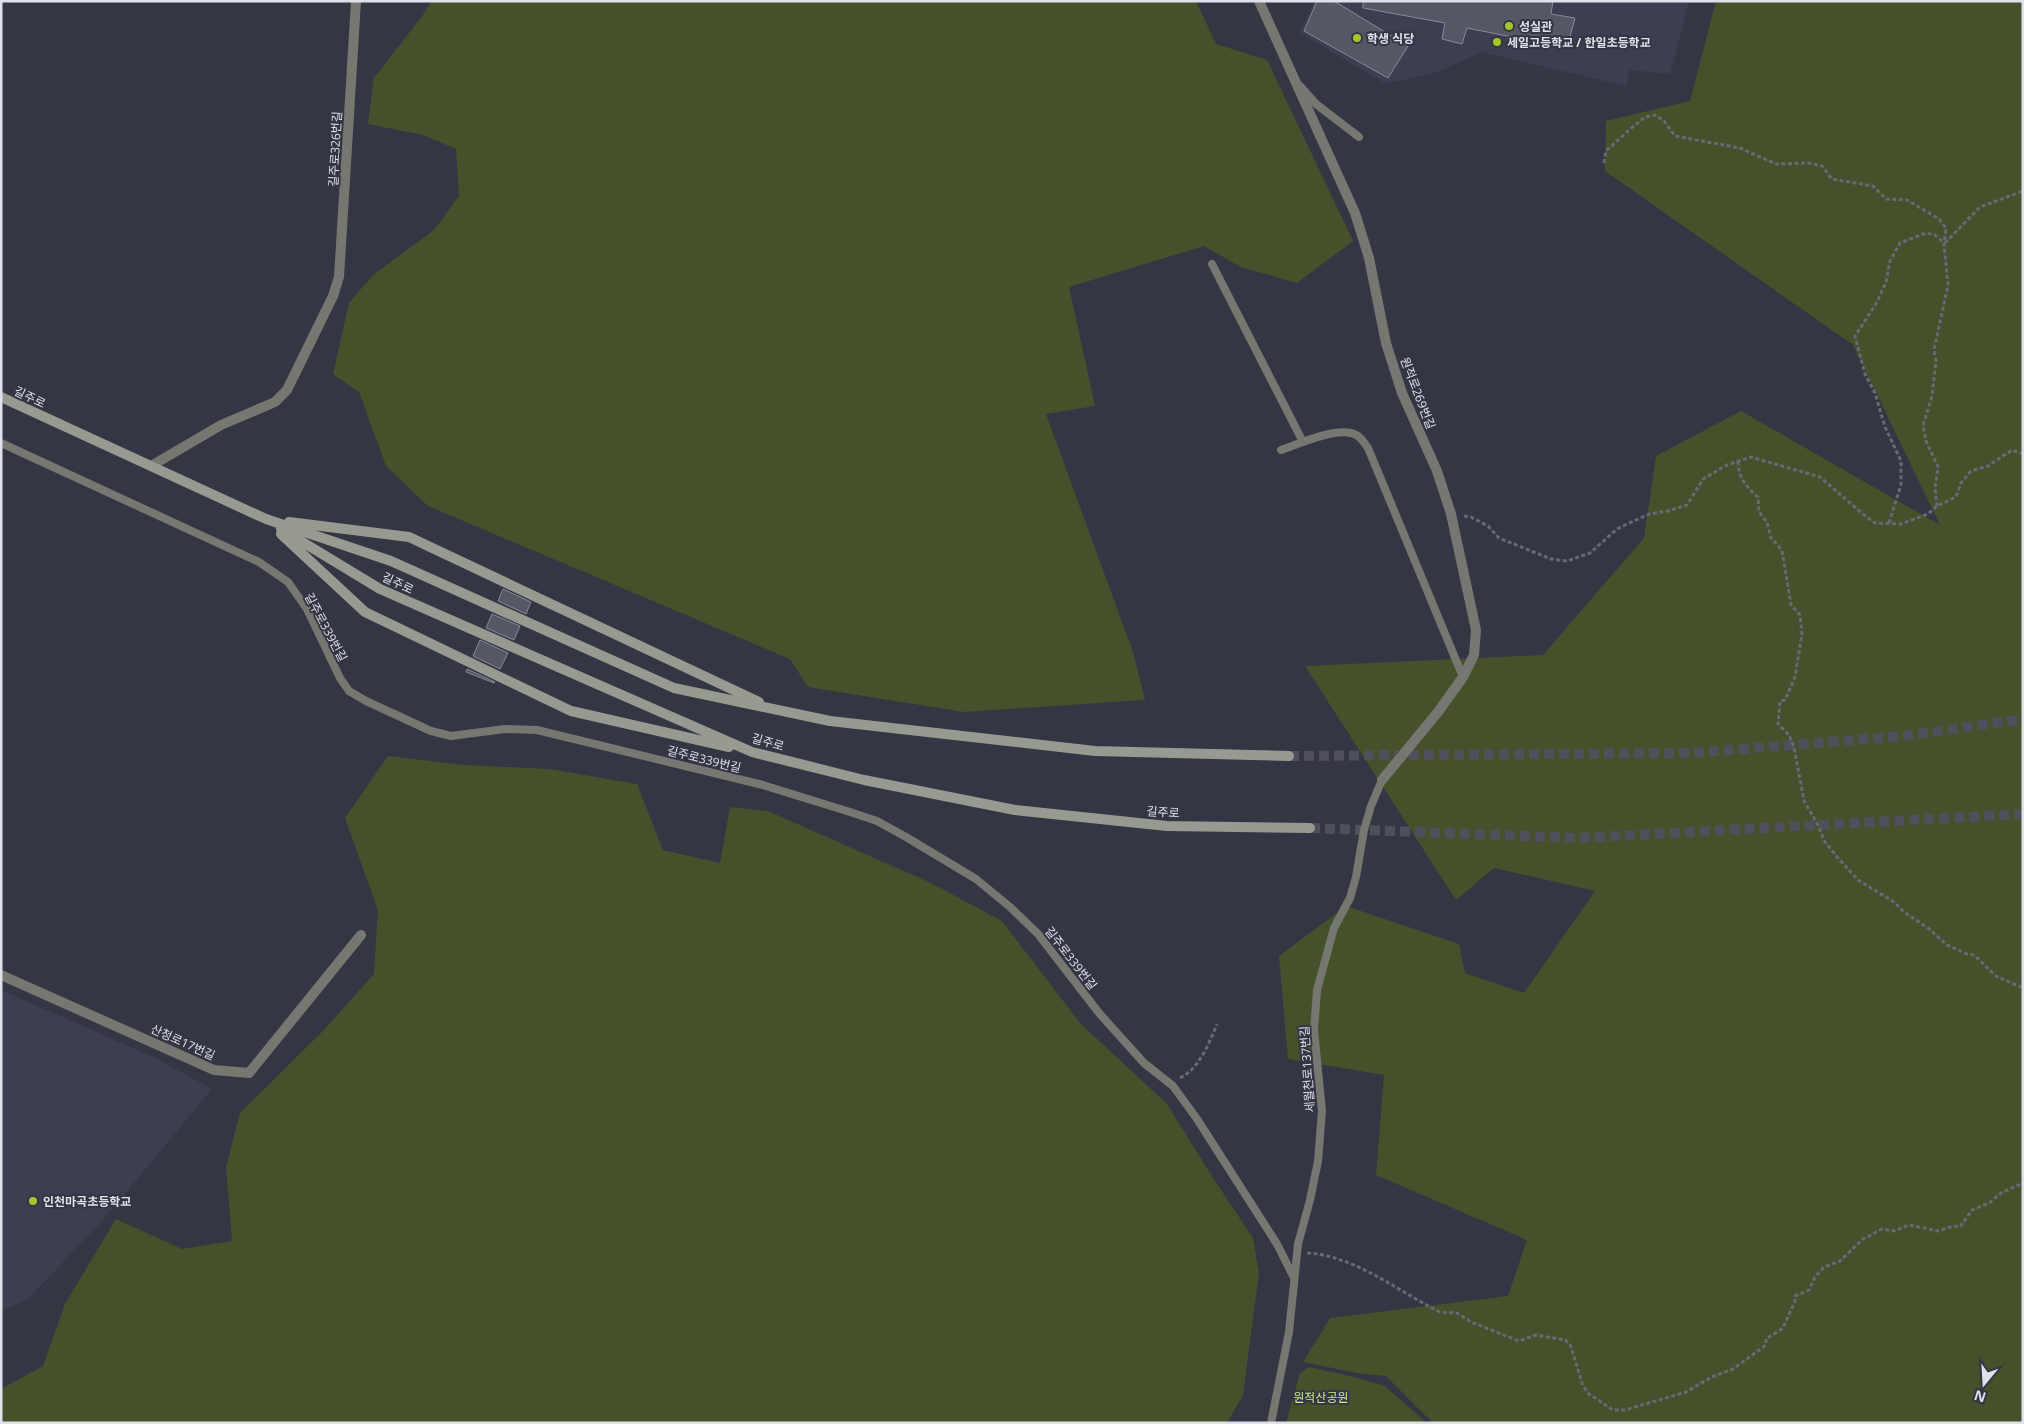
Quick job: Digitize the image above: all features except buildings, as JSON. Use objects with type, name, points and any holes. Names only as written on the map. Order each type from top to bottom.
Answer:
[{"type":"main road","name":"길주로","points":[[1,398],[266,519],[391,561],[674,688],[830,721],[1095,751],[1289,756]]},
{"type":"main road","name":"길주로","points":[[266,519],[380,589],[752,752],[864,780],[1015,810],[1167,826],[1310,828]]},
{"type":"main road","points":[[266,519],[409,537],[776,710]]},
{"type":"main road","points":[[266,519],[365,612],[495,675],[571,711],[752,752]]},
{"type":"street","name":"길주로326번길","points":[[151,466],[220,425],[275,402],[287,390],[332,296],[339,277],[356,1]]},
{"type":"street","name":"원적로269번길","points":[[1259,1],[1355,213],[1369,258],[1386,343],[1399,384],[1437,471],[1451,514],[1476,630],[1474,655],[1463,677],[1438,712],[1382,780]]},
{"type":"street","name":"산청로17번길","points":[[1,975],[214,1070],[249,1073],[361,935]]},
{"type":"lane","points":[[1296,83],[1316,104],[1359,137]]},
{"type":"lane","points":[[1212,264],[1302,442]]},
{"type":"lane","points":[[1281,450],[1332,433],[1345,431],[1357,436],[1368,448],[1463,677]]},
{"type":"lane","name":"길주로339번길","points":[[1,443],[259,562],[288,582],[307,609],[340,678],[349,690],[366,701],[431,731],[451,736],[505,729],[537,730],[763,785],[862,816],[906,836],[976,880],[1010,906],[1038,934],[1099,1013],[1144,1063],[1173,1086],[1198,1119],[1277,1244],[1294,1278]]},
{"type":"lane","name":"세월천로137번길","points":[[1270,1423],[1289,1332],[1297,1254],[1318,1162],[1322,1111],[1314,1030],[1317,990],[1334,928],[1350,898],[1356,878],[1366,822],[1382,780]]},
{"type":"path","points":[[1604,163],[1606,151],[1645,117],[1655,115],[1664,120],[1675,136],[1694,138],[1709,144],[1740,148],[1776,164],[1808,163],[1822,166],[1832,179],[1873,186],[1886,199],[1907,200],[1939,219],[1946,228],[1944,244],[1948,284],[1934,350],[1936,361],[1932,396],[1923,426],[1926,441],[1938,467],[1935,488],[1936,506]]},
{"type":"path","points":[[1944,244],[1980,207],[2023,192]]},
{"type":"path","points":[[1889,524],[1901,485],[1901,461],[1885,426],[1875,393],[1865,374],[1855,336],[1876,304],[1886,282],[1890,262],[1900,243],[1926,233],[1935,235],[1944,244]]},
{"type":"path","points":[[1451,514],[1471,517],[1488,526],[1499,538],[1551,558],[1567,561],[1590,553],[1617,529],[1650,514],[1687,505],[1704,479],[1738,461],[1751,457],[1820,477],[1876,523],[1901,524],[1928,514],[1936,506],[1956,497],[1961,483],[1971,471],[1988,466],[2012,450],[2023,454]]},
{"type":"path","points":[[1738,461],[1738,471],[1747,487],[1758,497],[1759,512],[1767,522],[1771,538],[1782,550],[1790,604],[1800,616],[1802,634],[1795,677],[1785,700],[1780,702],[1778,724],[1789,735],[1794,747],[1804,802],[1817,823],[1825,842],[1858,880],[1894,902],[1947,945],[1967,954],[1974,954],[1996,976],[2023,988]]},
{"type":"path","points":[[1164,1079],[1182,1077],[1193,1069],[1208,1046],[1217,1024]]},
{"type":"path","points":[[1297,1254],[1325,1254],[1349,1263],[1440,1312],[1456,1313],[1470,1322],[1519,1341],[1536,1335],[1565,1340],[1570,1344],[1582,1386],[1589,1394],[1612,1410],[1625,1410],[1686,1392],[1712,1377],[1733,1369],[1766,1345],[1766,1339],[1783,1328],[1795,1301],[1795,1296],[1809,1290],[1815,1277],[1824,1267],[1840,1261],[1863,1239],[1882,1229],[1894,1231],[1909,1225],[1938,1231],[1953,1226],[1960,1228],[1972,1210],[1989,1203],[2001,1193],[2023,1183]]},
{"type":"shaded area","name":"세일고등학교 / 한일초등학교","points":[[1314,1],[1689,1],[1670,74],[1630,70],[1626,86],[1482,52],[1438,72],[1386,84],[1300,33]]},
{"type":"shaded area","points":[[1,990],[158,1059],[212,1089],[104,1219],[28,1299],[1,1311]]},
{"type":"green space","points":[[431,1],[1196,1],[1216,44],[1267,60],[1353,241],[1297,283],[1241,267],[1204,246],[1069,287],[1095,406],[1046,414],[1133,652],[1145,700],[964,712],[808,687],[790,659],[428,506],[386,466],[359,392],[333,374],[349,303],[373,275],[434,230],[459,196],[456,149],[423,135],[368,124],[374,78],[423,15]]},
{"type":"green space","points":[[1716,1],[2023,1],[2023,1423],[1433,1423],[1386,1376],[1357,1373],[1303,1362],[1330,1318],[1508,1296],[1527,1240],[1376,1175],[1384,1075],[1288,1059],[1279,956],[1346,906],[1459,944],[1465,973],[1524,993],[1595,891],[1494,868],[1456,900],[1305,666],[1543,655],[1644,538],[1656,456],[1741,411],[1940,525],[1853,345],[1605,171],[1606,121],[1690,101]]},
{"type":"green space","points":[[388,756],[465,765],[549,769],[637,784],[663,850],[720,863],[730,807],[768,811],[931,883],[1002,921],[1080,1023],[1167,1104],[1253,1238],[1259,1273],[1243,1395],[1227,1423],[1,1423],[1,1389],[43,1366],[65,1304],[116,1219],[182,1249],[232,1241],[226,1167],[240,1113],[322,1032],[374,974],[378,910],[345,818]]},
{"type":"green space","name":"원적산공원","points":[[1309,1367],[1385,1386],[1427,1423],[1286,1423],[1300,1373]]},
{"type":"tunnel","points":[[1289,756],[1692,753],[1904,736],[2023,719]]},
{"type":"tunnel","points":[[1310,828],[1578,838],[2023,814]]},
{"type":"place","name":"성실관","points":[[1509,26]]},
{"type":"place","name":"학생 식당","points":[[1357,38]]},
{"type":"place","name":"세일고등학교 / 한일초등학교","points":[[1497,42]]},
{"type":"place","name":"인천마곡초등학교","points":[[33,1201]]}]
